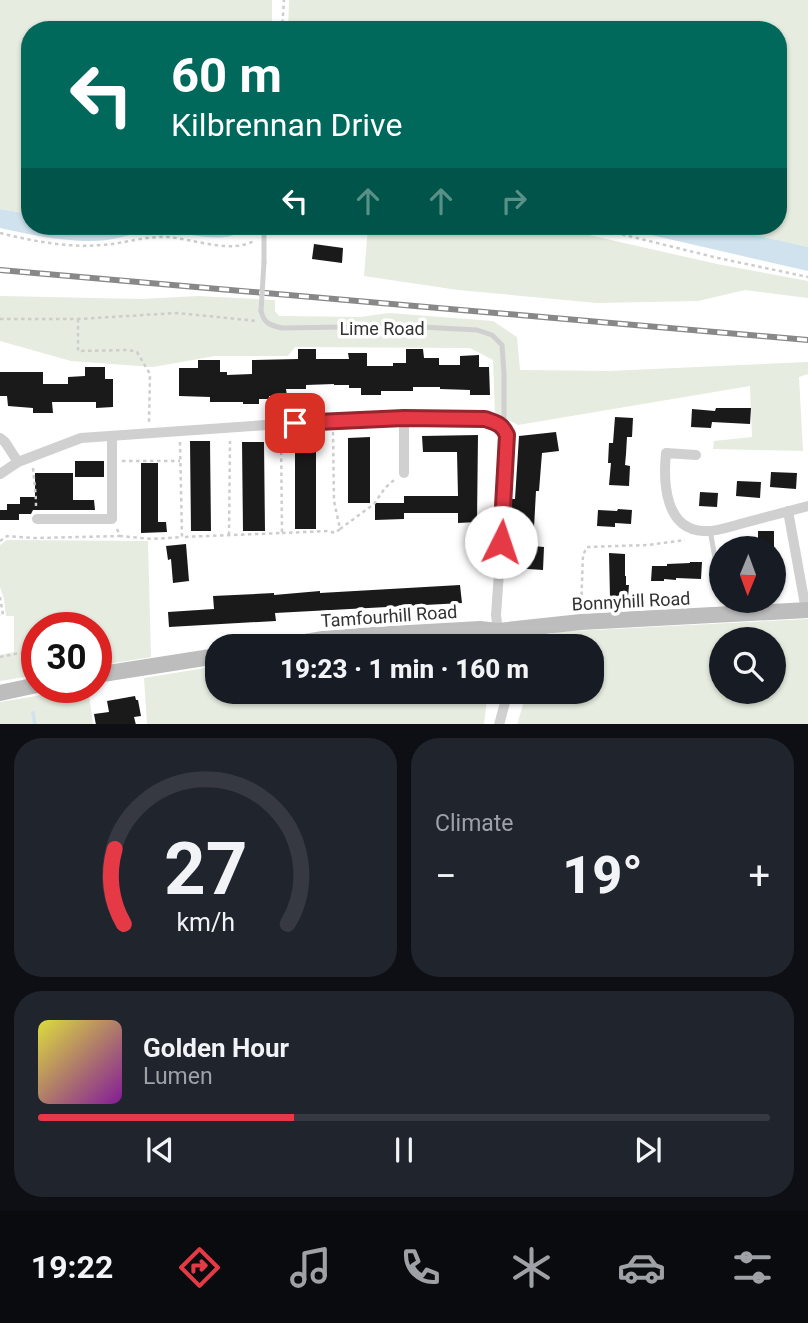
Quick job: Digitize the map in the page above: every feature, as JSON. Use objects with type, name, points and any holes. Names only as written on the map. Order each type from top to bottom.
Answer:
[{"type":"main road","name":"Bonnyhill Road","points":[[498,631],[581,622],[807,610]]},
{"type":"main road","name":"Tamfourhill Road","points":[[392,634],[480,629],[498,631]]},
{"type":"main road","points":[[112,672],[205,658]]},
{"type":"main road","points":[[0,693],[21,688]]},
{"type":"street","points":[[404,418],[404,473]]},
{"type":"street","points":[[0,474],[18,462],[81,438],[404,418],[485,419],[496,422],[504,427],[508,444],[496,615],[501,634]]},
{"type":"street","points":[[37,519],[112,519],[112,436]]},
{"type":"street","points":[[0,438],[18,462]]},
{"type":"street","points":[[696,455],[666,453],[664,474],[669,504],[677,519],[688,527],[703,531],[724,528],[808,506]]},
{"type":"street","points":[[788,511],[807,610]]},
{"type":"street","points":[[499,724],[504,704]]},
{"type":"lane","points":[[264,235],[261,311],[264,320]]},
{"type":"lane","name":"Lime Road","points":[[264,320],[269,325],[282,328],[403,326],[477,330],[492,335],[502,345],[505,374],[504,427]]},
{"type":"lane","points":[[710,530],[711,536]]},
{"type":"path","points":[[283,21],[284,0]]},
{"type":"path","points":[[0,233],[65,245],[102,245],[167,237],[219,245],[248,245],[263,235]]},
{"type":"path","points":[[624,235],[808,277]]},
{"type":"path","points":[[0,319],[78,319],[177,313],[252,322],[264,320]]},
{"type":"path","points":[[78,319],[78,351],[137,352],[148,369],[149,433]]},
{"type":"path","points":[[332,421],[334,506],[340,529]]},
{"type":"path","points":[[281,424],[282,533]]},
{"type":"path","points":[[229,535],[230,427]]},
{"type":"path","points":[[180,455],[182,537]]},
{"type":"path","points":[[31,457],[37,519]]},
{"type":"path","points":[[112,461],[180,461]]},
{"type":"path","points":[[0,541],[7,536],[120,536],[152,539],[328,531],[335,533],[374,503],[385,488]]},
{"type":"path","points":[[112,519],[120,536]]},
{"type":"path","points":[[581,622],[583,555],[587,547],[677,542],[687,539],[697,530]]},
{"type":"path","points":[[0,597],[4,615],[0,615]]},
{"type":"path","points":[[0,657],[21,653]]},
{"type":"shaded area","points":[[0,0],[272,0],[272,21],[21,21],[21,212],[0,209]]},
{"type":"shaded area","points":[[289,0],[808,0],[808,247],[755,235],[787,235],[787,21],[288,21]]},
{"type":"shaded area","points":[[367,235],[589,235],[808,281],[808,298],[745,290],[698,301],[597,303],[458,290],[364,276]]},
{"type":"shaded area","points":[[0,296],[141,299],[198,296],[275,300],[275,311],[279,316],[360,317],[389,313],[493,321],[517,337],[520,370],[609,371],[808,362],[808,374],[799,377],[803,451],[713,449],[714,441],[752,437],[750,386],[518,425],[495,413],[493,360],[470,348],[295,347],[288,356],[215,356],[153,367],[71,361],[0,341]]},
{"type":"shaded area","points":[[7,540],[148,541],[151,657],[112,663],[112,612],[21,612],[21,678],[0,681],[0,655],[14,652],[14,616],[6,616],[0,587],[0,545]]},
{"type":"shaded area","points":[[808,619],[808,724],[517,724],[523,704],[604,704],[604,634],[552,634],[554,632]]},
{"type":"shaded area","points":[[205,668],[205,704],[486,704],[484,724],[147,724],[144,678]]},
{"type":"shaded area","points":[[21,698],[21,703],[90,703],[93,724],[0,724],[0,702]]},
{"type":"water","points":[[0,209],[21,212],[21,232],[0,228]]},
{"type":"water","points":[[34,235],[129,235],[94,241]]},
{"type":"water","points":[[190,235],[233,235],[216,238]]},
{"type":"water","points":[[651,235],[755,235],[808,247],[808,271]]},
{"type":"building","points":[[314,244],[343,248],[342,263],[312,259]]},
{"type":"building","points":[[298,349],[316,349],[316,359],[349,359],[348,353],[367,353],[367,366],[406,363],[406,349],[423,349],[424,358],[439,358],[439,365],[460,365],[460,356],[479,355],[479,367],[489,367],[490,395],[470,395],[470,390],[413,387],[413,391],[381,391],[381,395],[361,395],[361,388],[334,384],[286,389],[287,396],[269,396],[269,399],[259,399],[259,404],[210,402],[210,397],[179,396],[179,368],[198,368],[198,360],[220,360],[220,372],[227,372],[227,375],[252,374],[252,360],[298,359]]},
{"type":"building","points":[[85,367],[105,367],[105,379],[113,379],[113,407],[96,408],[96,402],[52,402],[53,413],[33,413],[33,408],[8,406],[7,396],[0,396],[0,372],[43,372],[43,384],[68,384],[68,377],[85,376]]},
{"type":"building","points":[[716,408],[751,408],[750,424],[712,422],[711,428],[691,427],[692,409],[715,411]]},
{"type":"building","points":[[615,417],[633,418],[632,437],[627,437],[625,465],[630,466],[629,486],[609,485],[609,443],[613,443]]},
{"type":"building","points":[[556,432],[559,451],[542,453],[539,491],[536,491],[533,546],[544,547],[543,570],[513,568],[514,540],[510,540],[519,436]]},
{"type":"building","points":[[478,435],[477,522],[458,523],[458,513],[404,513],[404,519],[375,520],[375,503],[404,503],[404,496],[458,496],[457,452],[423,452],[422,436]]},
{"type":"building","points":[[316,437],[316,529],[295,529],[295,438]]},
{"type":"building","points":[[370,437],[370,503],[348,503],[348,438]]},
{"type":"building","points":[[190,441],[210,441],[211,531],[191,531]]},
{"type":"building","points":[[242,442],[264,442],[265,531],[243,531]]},
{"type":"building","points":[[75,461],[104,461],[104,477],[75,477]]},
{"type":"building","points":[[141,463],[158,463],[158,522],[166,522],[167,532],[141,533]]},
{"type":"building","points":[[771,472],[797,473],[796,489],[770,487]]},
{"type":"building","points":[[35,473],[73,473],[73,500],[94,500],[95,510],[33,510],[31,514],[19,514],[19,520],[0,520],[0,510],[7,510],[7,504],[20,504],[20,497],[35,497]]},
{"type":"building","points":[[737,481],[761,482],[760,498],[736,496]]},
{"type":"building","points":[[700,492],[718,493],[717,507],[699,506]]},
{"type":"building","points":[[598,510],[632,510],[631,524],[597,526]]},
{"type":"building","points":[[758,531],[774,531],[774,536],[758,536]]},
{"type":"building","points":[[186,544],[189,581],[173,583],[171,559],[168,560],[166,546]]},
{"type":"building","points":[[609,553],[625,554],[628,598],[610,598]]},
{"type":"building","points":[[702,562],[701,579],[651,581],[652,566]]},
{"type":"building","points":[[460,585],[462,603],[275,613],[276,621],[169,627],[168,612],[214,609],[213,596]]},
{"type":"building","points":[[135,696],[141,716],[134,717],[136,724],[96,724],[94,714],[109,712],[107,703],[112,703],[112,700]]},
{"type":"waterway","points":[[33,713],[35,724]]},
{"type":"railway","points":[[0,270],[808,340]]},
{"type":"route","points":[[295,423],[404,418],[485,419],[496,422],[504,427],[508,444],[501,542]]}]
